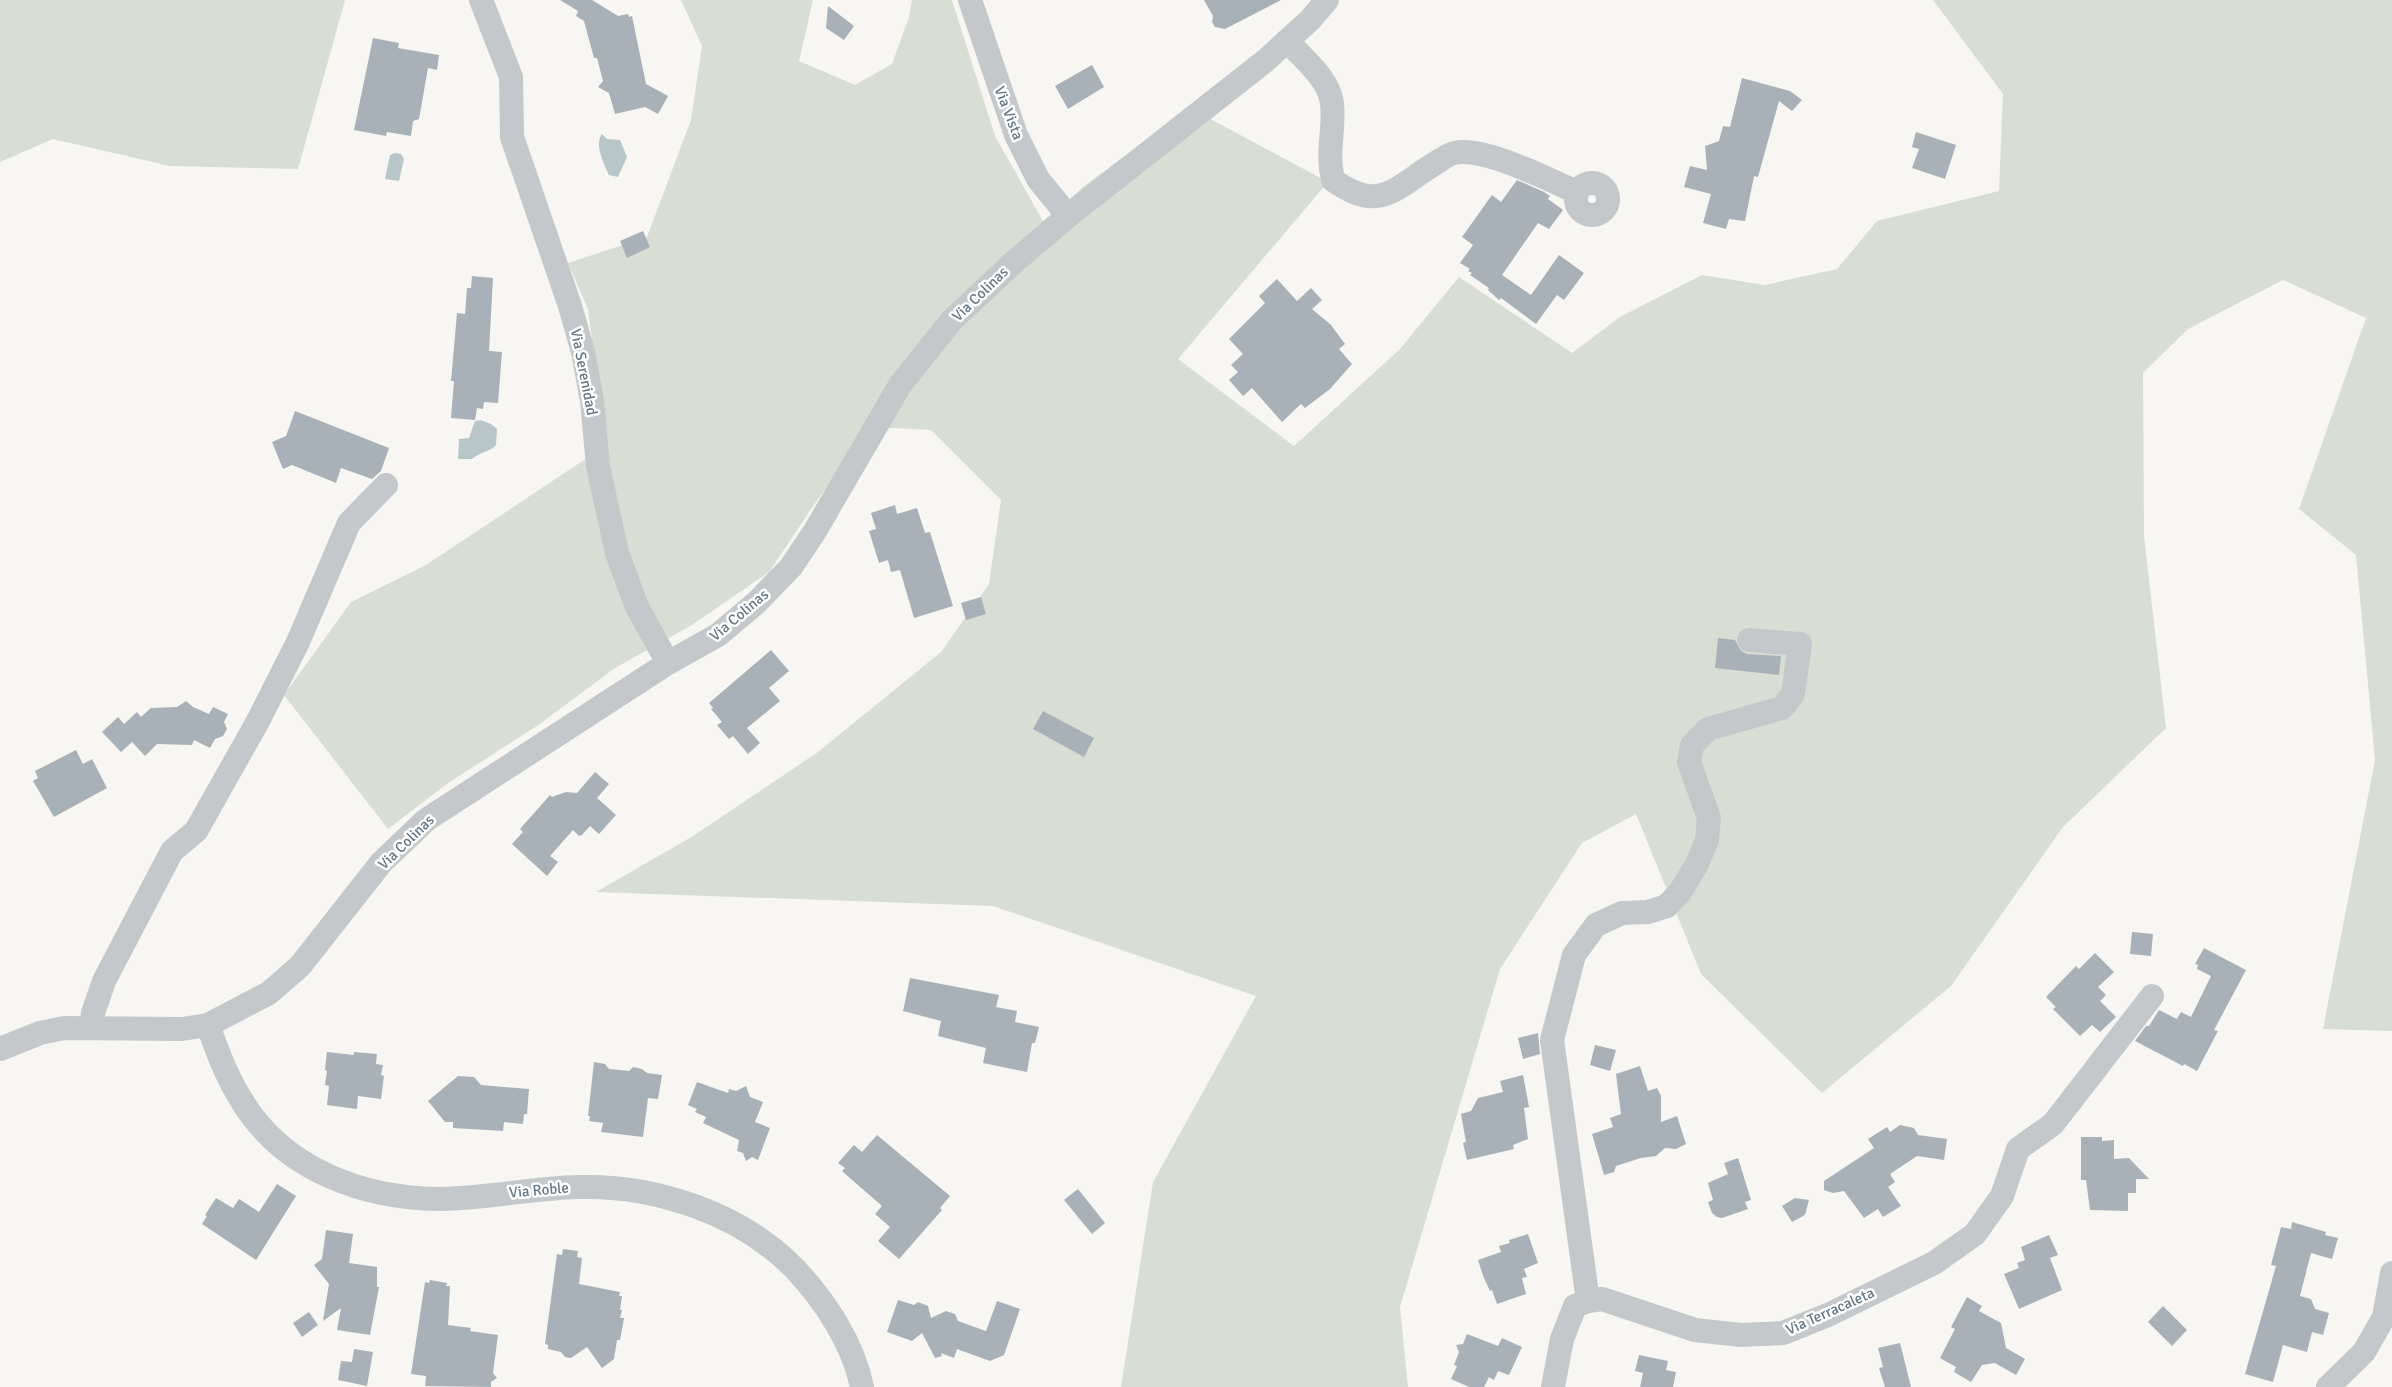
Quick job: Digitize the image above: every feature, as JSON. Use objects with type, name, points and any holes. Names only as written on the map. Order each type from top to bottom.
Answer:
[{"type":"street","name":"Via Serenidad","points":[[482,0],[511,78],[512,137],[570,306],[583,352],[592,401],[598,466],[616,553],[637,606],[668,663]]},
{"type":"street","name":"Via Vista","points":[[970,0],[1016,135],[1038,179],[1068,216]]},
{"type":"street","name":"Via Colinas","points":[[0,1049],[40,1033],[64,1028],[182,1028],[208,1025],[268,993],[300,966],[382,863],[426,820],[668,663],[718,635],[756,603],[791,567],[815,531],[900,385],[952,320],[1014,262],[1068,216],[1287,41],[1310,20],[1327,0]]},
{"type":"street","points":[[1287,41],[1325,83],[1332,102],[1329,162],[1333,180],[1349,192],[1369,198],[1386,195],[1454,153],[1492,156],[1577,192]]},
{"type":"street","points":[[91,1027],[93,1013],[104,981],[172,851],[196,830],[258,721],[298,642],[349,523],[386,485]]},
{"type":"street","points":[[1553,1387],[1562,1339],[1575,1306],[1588,1301],[1552,1040],[1574,954],[1596,924],[1622,913],[1648,912],[1667,906],[1680,892],[1697,864],[1707,840],[1710,818],[1689,762],[1692,745],[1708,729],[1782,708],[1793,694],[1800,644],[1748,640]]},
{"type":"street","name":"Via Terracaleta","points":[[1588,1301],[1602,1300],[1610,1302],[1653,1318],[1695,1330],[1741,1336],[1783,1333],[1828,1315],[1934,1263],[1975,1234],[2002,1196],[2018,1150],[2053,1124],[2152,996]]},
{"type":"street","name":"Via Roble","points":[[208,1025],[220,1059],[242,1101],[260,1127],[284,1148],[321,1174],[352,1186],[391,1196],[439,1199],[580,1187],[622,1189],[662,1196],[693,1205],[751,1233],[783,1257],[825,1306],[847,1345],[862,1387]]},
{"type":"street","points":[[2328,1387],[2364,1352],[2384,1317],[2392,1273]]},
{"type":"shaded area","points":[[0,0],[345,0],[298,169],[170,166],[53,139],[0,162]]},
{"type":"shaded area","points":[[681,0],[813,0],[799,61],[855,85],[892,64],[909,17],[912,0],[952,0],[995,136],[1044,223],[1084,186],[1190,108],[1328,182],[1178,359],[1294,446],[1400,349],[1459,277],[1572,353],[1620,317],[1702,275],[1765,285],[1837,269],[1877,221],[1999,191],[2003,94],[1933,0],[2392,0],[2392,1031],[2323,1029],[2375,760],[2356,555],[2299,509],[2366,318],[2283,280],[2188,329],[2143,373],[2144,536],[2166,728],[2063,827],[1951,986],[1822,1093],[1701,974],[1636,814],[1582,843],[1500,969],[1400,1307],[1408,1387],[1121,1387],[1153,1182],[1256,996],[993,906],[596,892],[693,836],[818,752],[941,652],[989,584],[1001,500],[931,430],[872,427],[818,499],[769,572],[692,625],[615,668],[537,726],[448,783],[388,829],[284,695],[351,602],[426,565],[605,446],[588,309],[568,263],[647,237],[691,120],[702,46]]},
{"type":"shaded area","points":[[602,134],[607,139],[620,140],[627,157],[618,177],[609,175],[602,160],[599,143]]},
{"type":"shaded area","points":[[395,153],[401,154],[404,159],[399,181],[385,179],[390,155]]},
{"type":"shaded area","points":[[481,420],[497,429],[496,445],[472,459],[458,459],[459,439],[469,438],[475,421]]},
{"type":"building","points":[[560,0],[592,0],[618,16],[628,14],[629,17],[632,16],[646,84],[668,96],[658,114],[645,107],[615,114],[609,93],[598,87],[603,81],[597,58],[594,58],[584,21],[576,16],[578,11]]},
{"type":"building","points":[[1204,0],[1281,0],[1225,29],[1215,27],[1212,22],[1213,16]]},
{"type":"building","points":[[828,6],[854,26],[844,40],[826,28]]},
{"type":"building","points":[[373,38],[399,43],[398,48],[439,55],[437,70],[428,68],[419,119],[413,121],[411,136],[387,132],[386,136],[354,130]]},
{"type":"building","points":[[1092,65],[1104,87],[1068,109],[1055,86]]},
{"type":"building","points":[[1742,78],[1790,91],[1802,100],[1792,111],[1779,101],[1758,177],[1754,176],[1745,221],[1729,219],[1726,229],[1703,223],[1711,194],[1684,187],[1690,166],[1707,170],[1705,146],[1719,141],[1723,126],[1730,127]]},
{"type":"building","points":[[1916,132],[1956,145],[1945,179],[1912,168],[1919,149],[1912,147]]},
{"type":"building","points":[[1517,180],[1544,192],[1550,196],[1548,199],[1563,210],[1549,229],[1538,223],[1502,275],[1531,295],[1559,255],[1584,273],[1564,300],[1557,295],[1536,324],[1501,298],[1499,300],[1488,290],[1489,288],[1470,275],[1472,273],[1468,271],[1470,269],[1460,263],[1473,245],[1462,237],[1492,195],[1501,202]]},
{"type":"building","points":[[643,231],[650,247],[627,258],[620,241]]},
{"type":"building","points":[[472,276],[493,278],[489,351],[502,352],[498,403],[484,402],[483,409],[477,408],[475,420],[451,418],[454,381],[451,381],[457,313],[465,314],[467,288],[471,288]]},
{"type":"building","points":[[1277,279],[1297,301],[1311,288],[1322,300],[1312,309],[1331,325],[1345,344],[1339,349],[1352,364],[1330,389],[1305,408],[1301,404],[1282,422],[1252,388],[1243,396],[1229,380],[1238,372],[1231,365],[1243,354],[1229,339],[1265,303],[1259,296]]},
{"type":"building","points":[[295,411],[389,448],[381,471],[372,479],[341,468],[336,483],[292,465],[283,469],[272,442],[286,436]]},
{"type":"building","points":[[895,505],[897,514],[917,508],[925,533],[930,532],[953,606],[914,618],[900,570],[891,572],[888,560],[879,563],[869,531],[876,529],[871,513]]},
{"type":"building","points":[[981,597],[986,614],[966,620],[961,603]]},
{"type":"building","points":[[1718,638],[1735,640],[1741,651],[1747,654],[1781,656],[1779,675],[1715,668]]},
{"type":"building","points":[[771,650],[789,671],[769,688],[780,701],[747,728],[760,743],[748,754],[733,736],[729,739],[717,725],[722,722],[711,709],[713,708],[709,703]]},
{"type":"building","points":[[186,701],[193,707],[209,714],[213,707],[228,714],[224,722],[227,729],[223,736],[215,739],[210,748],[194,740],[192,745],[157,744],[145,756],[132,742],[121,752],[102,732],[118,717],[124,724],[137,712],[141,717],[151,708],[177,707]]},
{"type":"building","points":[[1043,711],[1094,738],[1084,757],[1033,729]]},
{"type":"building","points":[[76,750],[83,764],[92,759],[107,788],[54,817],[33,781],[38,778],[35,771]]},
{"type":"building","points":[[595,772],[609,784],[597,798],[616,815],[599,834],[590,826],[579,836],[573,830],[550,856],[558,862],[547,876],[512,844],[523,832],[520,829],[550,795],[552,797],[566,792],[577,793]]},
{"type":"building","points":[[2132,932],[2153,934],[2151,956],[2130,954]]},
{"type":"building","points":[[2204,948],[2246,970],[2214,1030],[2218,1031],[2197,1071],[2184,1064],[2183,1066],[2135,1041],[2146,1026],[2149,1026],[2159,1010],[2177,1019],[2181,1012],[2191,1017],[2211,976],[2197,969],[2198,965],[2195,964]]},
{"type":"building","points":[[2095,953],[2114,972],[2098,987],[2106,995],[2100,1001],[2116,1017],[2100,1032],[2092,1025],[2080,1036],[2053,1009],[2056,1007],[2046,997],[2076,966],[2079,969]]},
{"type":"building","points":[[910,978],[999,995],[996,1007],[1017,1011],[1015,1022],[1039,1027],[1035,1043],[1032,1043],[1027,1072],[983,1063],[986,1048],[938,1036],[941,1021],[903,1011]]},
{"type":"building","points":[[1538,1033],[1540,1054],[1523,1059],[1518,1038]]},
{"type":"building","points":[[1595,1045],[1616,1050],[1610,1071],[1590,1065]]},
{"type":"building","points":[[327,1052],[354,1055],[354,1052],[377,1054],[376,1064],[383,1065],[381,1075],[384,1076],[381,1099],[358,1096],[357,1109],[327,1105],[329,1086],[325,1085],[327,1071],[325,1070]]},
{"type":"building","points":[[594,1062],[605,1064],[609,1069],[629,1071],[633,1067],[642,1069],[647,1073],[662,1075],[658,1099],[648,1098],[643,1137],[601,1132],[603,1123],[589,1121]]},
{"type":"building","points":[[1640,1066],[1648,1091],[1657,1088],[1661,1096],[1661,1122],[1677,1116],[1686,1144],[1676,1149],[1665,1148],[1656,1156],[1641,1158],[1616,1166],[1614,1172],[1604,1175],[1592,1134],[1613,1127],[1610,1118],[1621,1114],[1616,1074]]},
{"type":"building","points":[[1523,1075],[1529,1107],[1524,1108],[1528,1139],[1513,1145],[1514,1149],[1467,1160],[1463,1143],[1466,1142],[1461,1114],[1471,1111],[1478,1098],[1503,1092],[1500,1081]]},
{"type":"building","points":[[458,1076],[474,1077],[481,1085],[529,1089],[527,1114],[524,1114],[523,1124],[504,1122],[503,1131],[453,1128],[453,1122],[445,1122],[428,1101]]},
{"type":"building","points":[[697,1082],[728,1093],[729,1089],[736,1091],[746,1086],[750,1097],[763,1102],[755,1122],[770,1128],[758,1160],[752,1157],[746,1161],[743,1153],[737,1151],[739,1140],[703,1123],[706,1117],[695,1112],[697,1109],[688,1105]]},
{"type":"building","points":[[1900,1125],[1914,1128],[1918,1135],[1947,1139],[1944,1160],[1917,1156],[1890,1174],[1895,1182],[1888,1187],[1901,1206],[1883,1217],[1878,1209],[1864,1218],[1844,1191],[1833,1193],[1824,1190],[1824,1181],[1874,1148],[1868,1139],[1887,1127],[1890,1132]]},
{"type":"building","points":[[877,1135],[950,1196],[940,1208],[942,1210],[899,1259],[878,1241],[890,1227],[875,1214],[882,1206],[842,1171],[845,1168],[838,1163],[854,1145],[862,1152]]},
{"type":"building","points":[[2081,1137],[2102,1137],[2102,1141],[2114,1140],[2114,1159],[2129,1158],[2149,1179],[2136,1179],[2136,1193],[2128,1193],[2128,1211],[2090,1210],[2086,1180],[2081,1180]]},
{"type":"building","points":[[1738,1158],[1751,1200],[1745,1202],[1748,1209],[1722,1218],[1717,1217],[1712,1213],[1708,1202],[1713,1200],[1708,1183],[1728,1174],[1724,1163]]},
{"type":"building","points":[[277,1184],[296,1196],[256,1260],[202,1224],[207,1216],[205,1215],[216,1198],[233,1208],[239,1199],[259,1212]]},
{"type":"building","points":[[1078,1189],[1105,1223],[1092,1234],[1064,1200]]},
{"type":"building","points":[[1795,1198],[1809,1200],[1805,1215],[1792,1222],[1782,1206]]},
{"type":"building","points":[[2292,1222],[2326,1232],[2325,1235],[2338,1238],[2332,1259],[2311,1253],[2300,1296],[2311,1299],[2315,1309],[2329,1313],[2323,1335],[2312,1332],[2307,1352],[2283,1345],[2273,1382],[2245,1374],[2276,1266],[2271,1265],[2281,1227],[2291,1229]]},
{"type":"building","points":[[326,1230],[353,1234],[349,1263],[377,1267],[377,1287],[379,1287],[370,1335],[337,1330],[341,1308],[323,1321],[329,1284],[314,1265],[322,1259]]},
{"type":"building","points":[[1528,1234],[1538,1263],[1524,1269],[1527,1277],[1522,1278],[1526,1294],[1497,1304],[1492,1290],[1490,1291],[1484,1278],[1478,1260],[1501,1252],[1499,1246],[1510,1243],[1509,1240]]},
{"type":"building","points":[[2049,1235],[2058,1255],[2050,1258],[2062,1290],[2019,1309],[2004,1274],[2019,1268],[2017,1263],[2025,1260],[2021,1247]]},
{"type":"building","points":[[563,1249],[578,1251],[577,1257],[582,1258],[579,1284],[620,1292],[619,1296],[622,1296],[620,1318],[624,1318],[620,1340],[617,1340],[614,1359],[602,1368],[587,1347],[571,1358],[565,1357],[561,1352],[548,1349],[548,1345],[545,1344],[557,1254],[562,1255]]},
{"type":"building","points":[[430,1280],[447,1283],[446,1286],[450,1286],[448,1325],[471,1328],[470,1331],[498,1335],[493,1373],[497,1378],[491,1382],[491,1387],[425,1386],[426,1376],[411,1374],[425,1282],[429,1283]]},
{"type":"building","points":[[1967,1297],[1982,1306],[1979,1311],[2001,1323],[2006,1348],[2025,1359],[2016,1375],[1995,1363],[1982,1365],[1971,1382],[1954,1372],[1956,1367],[1940,1358],[1955,1329],[1951,1327]]},
{"type":"building","points":[[898,1300],[914,1305],[918,1302],[928,1306],[931,1318],[946,1311],[955,1314],[958,1321],[986,1331],[997,1301],[1020,1309],[1004,1355],[990,1361],[957,1349],[954,1358],[941,1353],[942,1356],[935,1358],[922,1333],[912,1341],[887,1332]]},
{"type":"building","points":[[2163,1306],[2187,1330],[2172,1346],[2148,1322]]},
{"type":"building","points":[[309,1312],[318,1325],[302,1337],[293,1323]]},
{"type":"building","points":[[1467,1334],[1498,1346],[1502,1338],[1522,1347],[1509,1375],[1498,1371],[1494,1380],[1489,1377],[1484,1387],[1469,1387],[1451,1379],[1457,1366],[1454,1365],[1459,1352],[1456,1345],[1463,1344]]},
{"type":"building","points":[[1900,1343],[1911,1387],[1885,1387],[1879,1368],[1883,1367],[1878,1348]]},
{"type":"building","points":[[354,1349],[373,1352],[367,1386],[338,1380],[341,1361],[352,1362]]},
{"type":"building","points":[[1639,1355],[1668,1361],[1666,1370],[1676,1372],[1673,1387],[1640,1387],[1643,1373],[1635,1371]]}]
